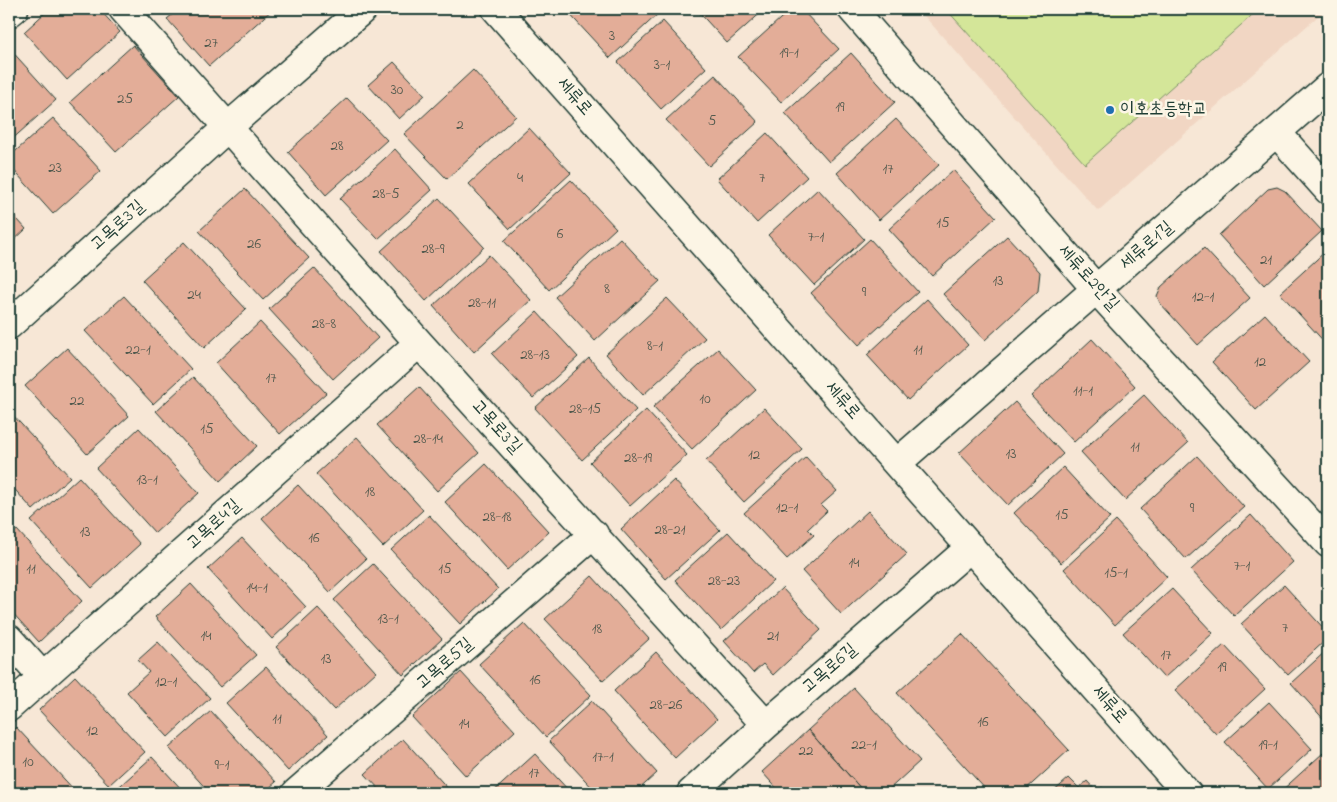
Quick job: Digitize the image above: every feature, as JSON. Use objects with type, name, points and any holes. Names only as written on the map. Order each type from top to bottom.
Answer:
[{"type":"street","points":[[9,13],[14,9]]},
{"type":"street","points":[[123,9],[228,127]]},
{"type":"street","name":"고목로3길","points":[[9,325],[228,127],[363,9]]},
{"type":"street","name":"세류로","points":[[496,9],[1187,793]]},
{"type":"street","name":"세류로2안길","points":[[852,9],[1097,290],[1328,543]]},
{"type":"street","name":"세류로1길","points":[[897,463],[1328,87]]},
{"type":"street","name":"고목로3길","points":[[228,127],[419,343],[766,725]]},
{"type":"street","points":[[1277,133],[1328,190]]},
{"type":"street","name":"고목로4길","points":[[9,707],[419,343]]},
{"type":"street","name":"고목로5길","points":[[296,793],[594,534]]},
{"type":"street","name":"고목로6길","points":[[691,793],[766,725],[971,547]]},
{"type":"street","points":[[9,640],[42,677]]},
{"type":"shaded area","name":"이호초등학교","points":[[918,9],[1326,9],[1098,211]]},
{"type":"green space","points":[[946,9],[1259,9],[1085,164]]},
{"type":"building","points":[[49,9],[99,9],[120,32],[67,80],[24,32]]},
{"type":"building","points":[[179,9],[273,9],[209,66],[167,19]]},
{"type":"building","points":[[565,9],[655,9],[659,13],[610,58]]},
{"type":"building","points":[[696,9],[765,9],[727,43]]},
{"type":"building","points":[[791,9],[801,9],[839,49],[781,102],[738,57]]},
{"type":"building","points":[[663,21],[706,68],[661,109],[618,62]]},
{"type":"building","points":[[133,45],[179,96],[116,152],[70,102]]},
{"type":"building","points":[[9,48],[56,100],[9,142]]},
{"type":"building","points":[[851,53],[895,102],[829,162],[785,113]]},
{"type":"building","points":[[394,62],[425,95],[399,119],[368,85]]},
{"type":"building","points":[[473,70],[516,116],[447,179],[404,134]]},
{"type":"building","points":[[715,75],[758,122],[709,166],[666,120]]},
{"type":"building","points":[[347,98],[387,140],[326,195],[288,152]]},
{"type":"building","points":[[53,118],[101,171],[53,214],[9,165],[9,157]]},
{"type":"building","points":[[896,119],[939,165],[879,220],[837,173]]},
{"type":"building","points":[[529,128],[571,173],[510,229],[469,184]]},
{"type":"building","points":[[767,133],[807,177],[757,223],[717,179]]},
{"type":"building","points":[[395,149],[432,190],[378,239],[340,199]]},
{"type":"building","points":[[953,170],[996,217],[932,276],[889,229]]},
{"type":"building","points":[[571,180],[616,228],[549,290],[504,241]]},
{"type":"building","points":[[1277,187],[1285,191],[1322,231],[1264,285],[1219,235],[1268,189]]},
{"type":"building","points":[[245,189],[309,258],[263,300],[199,231]]},
{"type":"building","points":[[818,189],[864,239],[814,285],[768,235]]},
{"type":"building","points":[[439,198],[484,247],[426,301],[381,251]]},
{"type":"building","points":[[9,210],[26,229],[9,245]]},
{"type":"building","points":[[1007,236],[1040,272],[1038,291],[985,340],[943,294]]},
{"type":"building","points":[[620,238],[660,281],[595,341],[555,297]]},
{"type":"building","points":[[870,239],[918,292],[859,345],[811,293]]},
{"type":"building","points":[[184,242],[246,309],[204,348],[142,280]]},
{"type":"building","points":[[1204,248],[1250,298],[1198,345],[1160,303],[1157,296],[1161,287]]},
{"type":"building","points":[[1328,249],[1328,346],[1280,293]]},
{"type":"building","points":[[489,255],[531,300],[474,352],[433,306]]},
{"type":"building","points":[[314,268],[378,338],[333,379],[269,309]]},
{"type":"building","points":[[124,296],[191,369],[153,404],[85,331]]},
{"type":"building","points":[[667,298],[705,338],[643,395],[606,354]]},
{"type":"building","points":[[927,299],[968,345],[908,400],[867,355]]},
{"type":"building","points":[[537,312],[578,357],[533,398],[492,354]]},
{"type":"building","points":[[1265,314],[1309,362],[1256,410],[1212,362]]},
{"type":"building","points":[[260,322],[326,393],[280,434],[216,363]]},
{"type":"building","points":[[1092,339],[1135,386],[1074,442],[1031,396]]},
{"type":"building","points":[[67,348],[129,416],[87,454],[25,386]]},
{"type":"building","points":[[718,349],[756,390],[692,449],[653,407]]},
{"type":"building","points":[[589,358],[636,410],[582,460],[535,408]]},
{"type":"building","points":[[193,377],[257,446],[220,481],[156,411]]},
{"type":"building","points":[[419,387],[479,453],[437,491],[377,425]]},
{"type":"building","points":[[1144,395],[1188,443],[1125,500],[1081,452]]},
{"type":"building","points":[[1015,402],[1063,454],[1008,505],[959,453]]},
{"type":"building","points":[[764,408],[802,449],[744,502],[706,461]]},
{"type":"building","points":[[646,410],[687,455],[630,506],[590,462]]},
{"type":"building","points":[[9,411],[70,477],[33,510],[9,483]]},
{"type":"building","points":[[139,428],[199,493],[155,533],[96,468]]},
{"type":"building","points":[[357,437],[423,510],[383,547],[316,474]]},
{"type":"building","points":[[1197,456],[1244,507],[1186,559],[1140,509]]},
{"type":"building","points":[[806,457],[837,491],[821,505],[827,511],[808,529],[814,535],[787,559],[744,513]]},
{"type":"building","points":[[486,464],[549,532],[507,570],[445,502]]},
{"type":"building","points":[[1063,467],[1110,518],[1061,563],[1014,513]]},
{"type":"building","points":[[79,477],[140,544],[92,588],[31,521]]},
{"type":"building","points":[[674,480],[720,530],[666,579],[621,529]]},
{"type":"building","points":[[298,485],[366,559],[330,592],[262,518]]},
{"type":"building","points":[[868,511],[907,554],[841,614],[802,571]]},
{"type":"building","points":[[429,515],[498,589],[460,624],[391,550]]},
{"type":"building","points":[[1251,515],[1293,562],[1234,616],[1191,570]]},
{"type":"building","points":[[1116,521],[1167,577],[1115,625],[1064,569]]},
{"type":"building","points":[[17,530],[82,601],[39,642],[9,609],[9,537]]},
{"type":"building","points":[[728,532],[773,581],[721,630],[675,580]]},
{"type":"building","points":[[242,538],[306,607],[272,639],[208,569]]},
{"type":"building","points":[[373,564],[442,639],[403,675],[334,600]]},
{"type":"building","points":[[592,576],[649,639],[603,681],[545,619]]},
{"type":"building","points":[[191,584],[256,655],[220,687],[155,617]]},
{"type":"building","points":[[1284,585],[1328,633],[1328,638],[1288,675],[1241,624]]},
{"type":"building","points":[[782,588],[821,630],[773,675],[763,664],[753,673],[724,641]]},
{"type":"building","points":[[1172,589],[1213,633],[1164,678],[1123,633]]},
{"type":"building","points":[[318,608],[376,672],[334,710],[276,647]]},
{"type":"building","points":[[524,623],[591,695],[546,737],[479,664]]},
{"type":"building","points":[[962,634],[1069,750],[1022,793],[989,793],[897,693]]},
{"type":"building","points":[[158,642],[210,698],[168,737],[127,692],[149,672],[138,660]]},
{"type":"building","points":[[1224,645],[1265,689],[1216,734],[1175,690]]},
{"type":"building","points":[[1328,649],[1328,724],[1291,683]]},
{"type":"building","points":[[656,652],[717,719],[675,758],[614,691]]},
{"type":"building","points":[[266,667],[328,735],[288,771],[226,703]]},
{"type":"building","points":[[461,672],[515,731],[466,776],[412,717]]},
{"type":"building","points":[[75,676],[145,752],[109,785],[39,710]]},
{"type":"building","points":[[854,688],[920,761],[885,793],[865,793],[808,730]]},
{"type":"building","points":[[592,701],[657,773],[635,793],[597,793],[549,741]]},
{"type":"building","points":[[1269,702],[1312,749],[1268,789],[1225,742]]},
{"type":"building","points":[[211,711],[276,782],[263,793],[210,793],[169,748]]},
{"type":"building","points":[[16,727],[77,793],[12,793],[9,789],[9,734]]},
{"type":"building","points":[[808,730],[865,793],[781,793],[762,772]]},
{"type":"building","points":[[403,739],[452,793],[383,793],[365,774]]},
{"type":"building","points":[[1323,753],[1328,758],[1328,793],[1279,793]]},
{"type":"building","points":[[535,754],[571,793],[492,793]]},
{"type":"building","points":[[152,757],[185,793],[112,793]]},
{"type":"building","points":[[1069,778],[1079,788],[1087,781],[1097,792],[1102,787],[1107,793],[1052,793]]},
{"type":"place","name":"이호초등학교","points":[[1110,110]]}]
